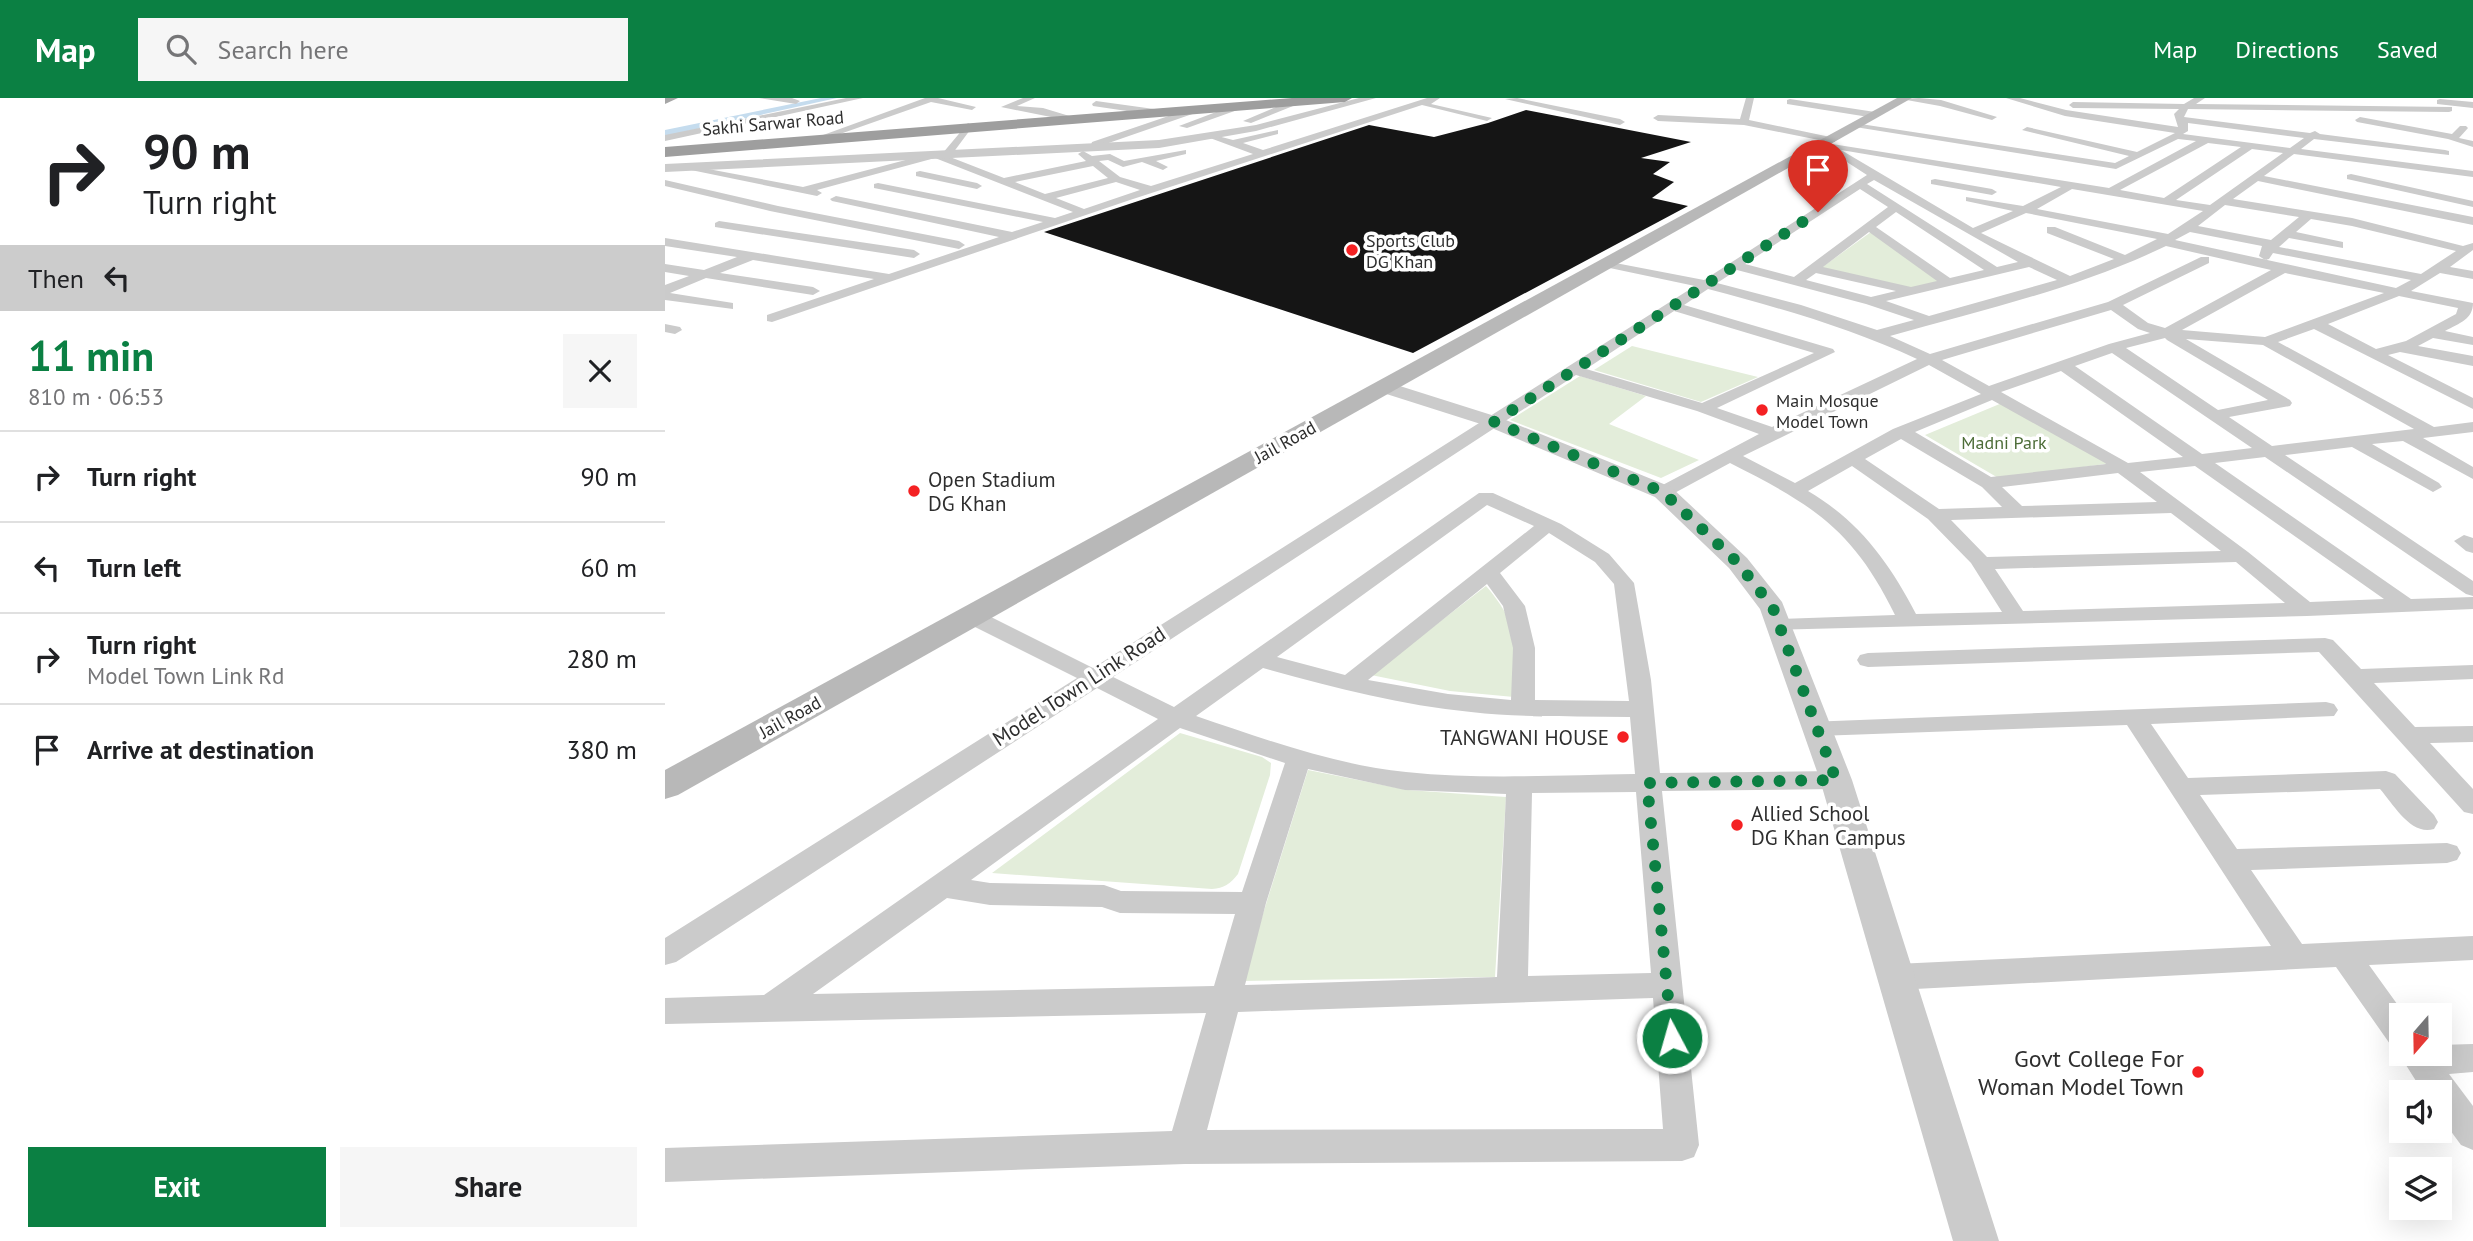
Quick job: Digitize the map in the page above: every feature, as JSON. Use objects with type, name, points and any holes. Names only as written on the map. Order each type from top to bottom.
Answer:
[{"type":"highway","name":"Sakhi Sarwar Road","points":[[665,152],[968,126],[1073,113],[1198,109],[1258,124],[1295,102],[1345,98]]},
{"type":"main road","points":[[665,100],[671,98]]},
{"type":"main road","name":"Jail Road","points":[[665,786],[1871,117]]},
{"type":"street","points":[[763,98],[796,101]]},
{"type":"street","points":[[665,128],[810,98]]},
{"type":"street","points":[[665,138],[859,98]]},
{"type":"street","points":[[1031,98],[1005,107],[1073,113]]},
{"type":"street","points":[[1144,98],[1134,102],[1182,110]]},
{"type":"street","points":[[772,318],[1126,198],[1436,98]]},
{"type":"street","points":[[1511,98],[1509,99],[1620,122]]},
{"type":"street","points":[[1744,122],[1750,98]]},
{"type":"street","points":[[1825,98],[1871,117],[2075,184],[2212,209]]},
{"type":"street","points":[[2010,98],[2121,123],[2181,125],[2445,153]]},
{"type":"street","points":[[2257,98],[2439,100],[2473,105]]},
{"type":"street","points":[[2278,98],[2285,107]]},
{"type":"street","points":[[820,138],[930,99],[972,107]]},
{"type":"street","points":[[2186,102],[2199,99]]},
{"type":"street","points":[[2439,100],[2460,124]]},
{"type":"street","points":[[1790,102],[2117,165]]},
{"type":"street","points":[[2042,107],[2060,102]]},
{"type":"street","points":[[2073,105],[2186,102],[2285,107],[2460,124]]},
{"type":"street","points":[[1973,232],[2154,147],[2181,125],[2186,102]]},
{"type":"street","points":[[1325,122],[1369,103]]},
{"type":"street","points":[[665,290],[800,237],[847,222],[895,211],[977,186],[1049,170],[1096,155],[1213,136],[1258,124],[1369,103],[1391,104]]},
{"type":"street","points":[[1425,103],[1427,106],[1487,118]]},
{"type":"street","points":[[1657,118],[1683,115],[1744,122],[1871,117],[1941,103],[1991,117]]},
{"type":"street","points":[[1096,104],[1154,112]]},
{"type":"street","points":[[2133,105],[2142,114]]},
{"type":"street","points":[[2227,106],[2239,115],[2460,124]]},
{"type":"street","points":[[1151,190],[1117,179],[1096,155],[1095,144],[1198,109]]},
{"type":"street","points":[[2114,114],[2142,114],[2181,125],[2208,139],[2473,174]]},
{"type":"street","points":[[906,119],[917,115]]},
{"type":"street","points":[[2344,118],[2414,128],[2460,124],[2473,116]]},
{"type":"street","points":[[1822,117],[1871,117],[2003,138],[2117,165]]},
{"type":"street","points":[[1871,117],[2056,169]]},
{"type":"street","points":[[1871,117],[1877,170]]},
{"type":"street","points":[[873,134],[895,124]]},
{"type":"street","points":[[1232,143],[1258,124]]},
{"type":"street","points":[[1246,148],[1285,137],[1258,124]]},
{"type":"street","points":[[1175,129],[1258,124],[1290,132]]},
{"type":"street","points":[[2043,124],[2154,147]]},
{"type":"street","points":[[2460,124],[2456,141],[2473,144]]},
{"type":"street","points":[[804,190],[941,155],[968,126]]},
{"type":"street","points":[[2027,130],[2138,155]]},
{"type":"street","points":[[1213,136],[1264,154]]},
{"type":"street","points":[[1877,335],[2069,281],[2127,260],[2201,220],[2291,149],[2310,138],[2473,162]]},
{"type":"street","points":[[2113,190],[2208,139]]},
{"type":"street","points":[[2166,201],[2198,170],[2251,145]]},
{"type":"street","points":[[665,168],[1079,149],[1123,163],[1182,152]]},
{"type":"street","points":[[941,155],[956,164],[1085,212]]},
{"type":"street","points":[[716,194],[866,158]]},
{"type":"street","points":[[1145,160],[1163,167]]},
{"type":"street","points":[[1038,162],[1049,170]]},
{"type":"street","points":[[2164,163],[2198,170]]},
{"type":"street","points":[[837,198],[956,164]]},
{"type":"street","points":[[838,165],[871,172]]},
{"type":"street","points":[[691,167],[1012,236]]},
{"type":"street","points":[[2270,167],[2473,204]]},
{"type":"street","points":[[1877,170],[2050,198],[2070,205]]},
{"type":"street","points":[[1877,170],[1973,232],[2029,263],[2069,281]]},
{"type":"street","name":"Model Town Link Road","points":[[665,953],[1736,266],[1877,170]]},
{"type":"street","points":[[920,174],[977,186]]},
{"type":"street","points":[[2449,176],[2471,186]]},
{"type":"street","points":[[2255,177],[2360,199],[2471,249]]},
{"type":"street","points":[[2351,177],[2382,187]]},
{"type":"street","points":[[1045,197],[1117,179]]},
{"type":"street","points":[[1935,182],[2201,220]]},
{"type":"street","points":[[665,183],[773,207],[770,208]]},
{"type":"street","points":[[1860,184],[1994,271]]},
{"type":"street","points":[[1090,186],[1126,198]]},
{"type":"street","points":[[2414,223],[2471,186]]},
{"type":"street","points":[[2360,199],[2382,187]]},
{"type":"street","points":[[2296,195],[2308,188]]},
{"type":"street","points":[[868,189],[937,198],[1055,222]]},
{"type":"street","points":[[900,233],[1030,191]]},
{"type":"street","points":[[1970,199],[2165,239],[2283,269],[2470,303],[2463,316],[2431,333],[2375,354]]},
{"type":"street","points":[[2223,201],[2308,215],[2414,223],[2473,221]]},
{"type":"street","points":[[2273,209],[2285,202]]},
{"type":"street","points":[[1797,281],[1895,207]]},
{"type":"street","points":[[666,242],[770,208],[959,246]]},
{"type":"street","points":[[2258,263],[2270,246],[2308,215]]},
{"type":"street","points":[[2079,220],[2051,230],[2127,260]]},
{"type":"street","points":[[1869,227],[1947,282]]},
{"type":"street","points":[[2188,228],[2423,278]]},
{"type":"street","points":[[707,229],[800,237],[915,254]]},
{"type":"street","points":[[2288,234],[2339,245]]},
{"type":"street","points":[[666,242],[889,277]]},
{"type":"street","points":[[2266,341],[2402,289],[2439,269],[2452,257],[2471,249]]},
{"type":"street","points":[[1663,492],[1773,433],[1929,359],[2113,305],[2205,260]]},
{"type":"street","points":[[1871,300],[2029,263]]},
{"type":"street","points":[[1610,264],[1706,284],[1796,308],[1877,335],[1929,359],[2067,432],[2123,468],[2241,556],[2307,610]]},
{"type":"street","points":[[1736,266],[1871,300],[1930,321]]},
{"type":"street","points":[[665,268],[813,291]]},
{"type":"street","points":[[1814,269],[1912,291]]},
{"type":"street","points":[[1796,490],[1902,432],[1992,392],[2114,347],[2166,333],[2283,269]]},
{"type":"street","points":[[2439,269],[2473,275]]},
{"type":"street","points":[[665,296],[728,306]]},
{"type":"street","points":[[2113,305],[2143,326],[2166,333],[2266,341],[2430,431]]},
{"type":"street","points":[[1674,306],[1828,352],[1703,408]]},
{"type":"street","points":[[2457,319],[2473,321]]},
{"type":"street","points":[[2315,323],[2375,354],[2461,381],[2472,403]]},
{"type":"street","points":[[2166,333],[2284,403],[2234,410],[2216,416]]},
{"type":"street","points":[[2431,333],[2473,341]]},
{"type":"street","points":[[2114,347],[2473,590]]},
{"type":"street","points":[[2398,347],[2473,361]]},
{"type":"street","points":[[2063,365],[2406,605]]},
{"type":"street","points":[[1574,370],[1703,408],[1773,433]]},
{"type":"street","points":[[1384,387],[1494,422],[1663,492],[1738,563],[1773,608],[1836,780],[1976,1241]]},
{"type":"street","points":[[1988,483],[2473,427]]},
{"type":"street","points":[[1902,432],[1988,483],[2018,513]]},
{"type":"street","points":[[2405,434],[2473,474]]},
{"type":"street","points":[[2354,441],[2433,487]]},
{"type":"street","points":[[1730,456],[1796,490],[1827,511],[1857,537],[1878,564],[1909,621]]},
{"type":"street","points":[[1853,459],[1935,515],[1982,563],[2017,618]]},
{"type":"street","points":[[665,1165],[1185,1147],[1682,1145],[1641,709],[1624,583],[1602,558],[1548,525],[1486,497],[769,1009]]},
{"type":"street","points":[[1935,515],[2175,507]]},
{"type":"street","points":[[1349,683],[1548,525]]},
{"type":"street","points":[[1982,563],[2241,556]]},
{"type":"street","points":[[1489,572],[1514,606],[1524,648],[1523,707]]},
{"type":"street","points":[[1780,625],[2473,603]]},
{"type":"street","points":[[971,616],[1178,719],[1299,759],[1405,781],[1519,785],[1836,780]]},
{"type":"street","points":[[1868,660],[2325,645],[2473,805]]},
{"type":"street","points":[[1260,660],[1349,683],[1450,702],[1523,707],[1641,709]]},
{"type":"street","points":[[2355,677],[2473,672]]},
{"type":"street","points":[[1817,727],[2326,710]]},
{"type":"street","points":[[2134,717],[2294,957]]},
{"type":"street","points":[[2409,735],[2473,734]]},
{"type":"street","points":[[1185,1147],[1252,903],[1299,759]]},
{"type":"street","points":[[2181,786],[2386,780],[2425,822]]},
{"type":"street","points":[[1512,990],[1519,785]]},
{"type":"street","points":[[2229,860],[2447,853]]},
{"type":"street","points":[[943,886],[990,894],[1104,896],[1120,902],[1252,903]]},
{"type":"street","points":[[1896,977],[2473,948]]},
{"type":"street","points":[[2343,954],[2389,1017]]},
{"type":"street","points":[[665,1011],[1226,999],[1667,985]]},
{"type":"street","points":[[2452,1058],[2473,1058]]},
{"type":"street","points":[[2424,1066],[2473,1134]]},
{"type":"green space","points":[[1871,232],[1939,281],[1912,289],[1821,268]]},
{"type":"green space","points":[[1632,346],[1758,377],[1701,402],[1594,370]]},
{"type":"green space","points":[[1580,376],[1646,396],[1609,424],[1699,460],[1661,478],[1510,420]]},
{"type":"green space","name":"Madni Park","points":[[2002,403],[2111,463],[2000,479],[1925,435]]},
{"type":"green space","points":[[1486,586],[1498,601],[1511,626],[1515,650],[1514,697],[1450,691],[1371,675]]},
{"type":"green space","points":[[1180,733],[1262,757],[1271,763],[1270,775],[1238,874],[1229,883],[1212,889],[992,873]]},
{"type":"green space","points":[[1308,770],[1408,790],[1506,797],[1495,977],[1242,981]]},
{"type":"building","name":"Sports Club DG Khan","points":[[1526,110],[1691,142],[1641,158],[1670,162],[1653,174],[1674,182],[1652,198],[1688,206],[1413,353],[1044,232],[1369,125],[1434,137]]},
{"type":"waterway","points":[[665,133],[833,98]]},
{"type":"place","name":"Sports Club DG Khan","points":[[1352,250]]},
{"type":"place","name":"Main Mosque Model Town","points":[[1762,410]]},
{"type":"place","name":"Open Stadium DG Khan","points":[[914,491]]},
{"type":"place","name":"TANGWANI HOUSE","points":[[1623,737]]},
{"type":"place","name":"Allied School DG Khan Campus","points":[[1737,825]]},
{"type":"place","name":"Govt College For Woman Model Town","points":[[2198,1072]]},
{"type":"route","points":[[1672,1038],[1647,783],[1836,780],[1773,608],[1738,563],[1663,492],[1494,422],[1818,212]]}]
